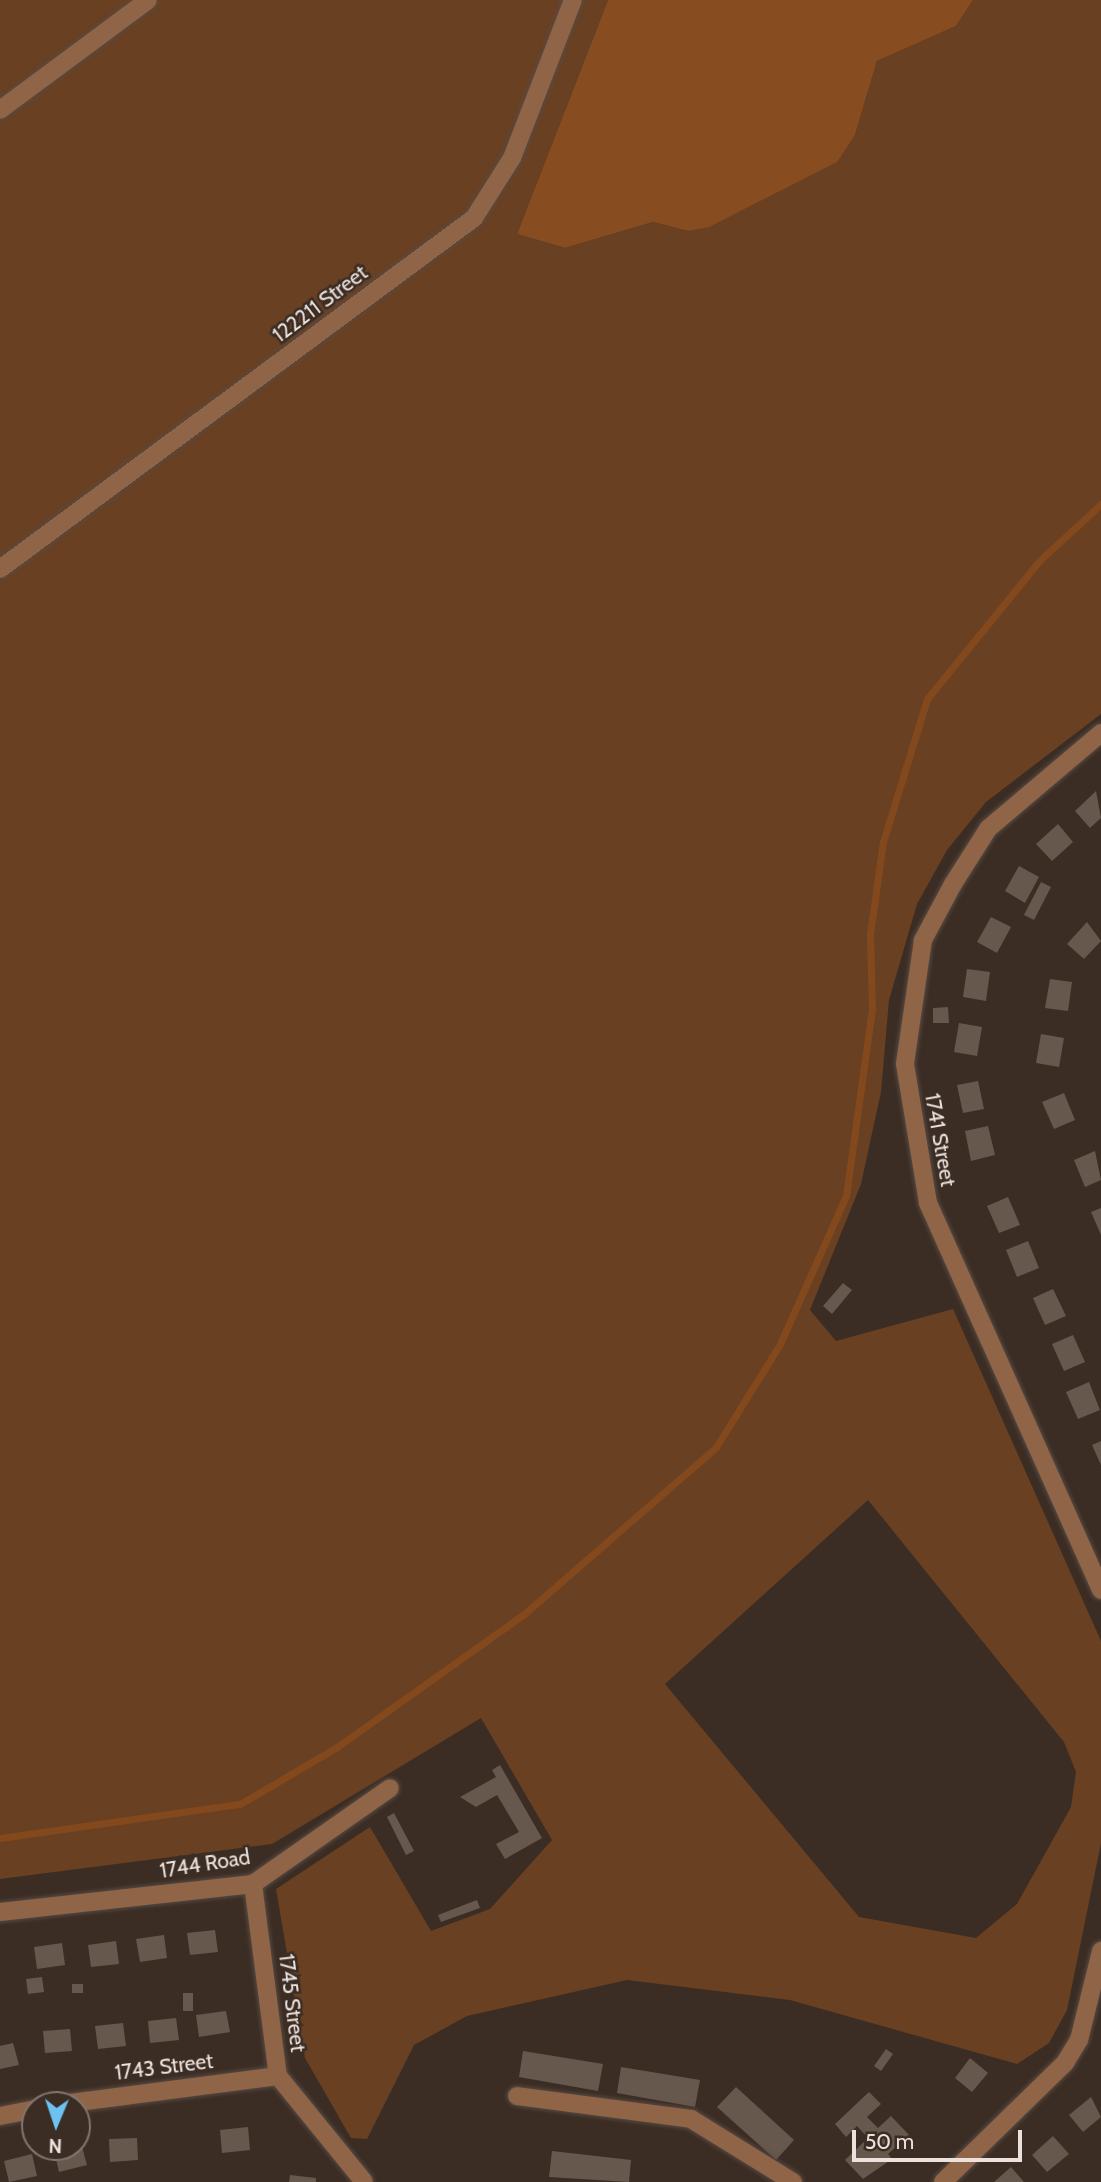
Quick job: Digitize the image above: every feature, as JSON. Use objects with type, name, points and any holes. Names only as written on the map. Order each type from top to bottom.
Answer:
[{"type":"street","points":[[0,110],[148,0]]},
{"type":"street","name":"122211 Street","points":[[0,569],[474,218],[512,158],[573,0]]},
{"type":"street","name":"1741 Street","points":[[1101,733],[988,830],[953,884],[923,940],[905,1064],[929,1203],[1101,1590]]},
{"type":"street","name":"1744 Road","points":[[0,1912],[253,1884],[390,1788]]},
{"type":"street","name":"1745 Street","points":[[253,1884],[278,2076],[364,2182]]},
{"type":"street","points":[[943,2182],[1065,2063],[1079,2040],[1101,1951]]},
{"type":"street","name":"1743 Street","points":[[91,2100],[278,2076]]},
{"type":"street","points":[[517,2096],[691,2119],[793,2182]]},
{"type":"street","points":[[0,2116],[21,2112]]},
{"type":"shaded area","points":[[0,0],[608,0],[517,234],[565,248],[653,222],[688,231],[855,135],[877,61],[956,26],[973,0],[1101,0],[1101,714],[986,802],[947,850],[917,904],[889,1000],[881,1092],[861,1184],[810,1310],[836,1341],[953,1309],[1101,1641],[1101,1843],[1067,2010],[1049,2043],[1017,2064],[790,2000],[627,1980],[467,2016],[414,2045],[367,2139],[351,2138],[305,2058],[276,1889],[370,1827],[431,1931],[490,1909],[552,1840],[481,1718],[272,1844],[0,1879]],"holes":[[[868,1500],[1064,1742],[1076,1772],[1071,1807],[1017,1904],[976,1938],[859,1917],[665,1684]]]},
{"type":"shaded area","points":[[608,0],[973,0],[956,26],[877,61],[855,135],[837,162],[709,227],[688,231],[653,222],[565,248],[517,234]]},
{"type":"building","points":[[1096,791],[1101,818],[1090,828],[1075,811]]},
{"type":"building","points":[[1058,824],[1073,842],[1052,861],[1036,844]]},
{"type":"building","points":[[1019,866],[1039,877],[1025,903],[1005,891]]},
{"type":"building","points":[[1041,882],[1051,887],[1034,920],[1024,915]]},
{"type":"building","points":[[991,917],[1011,927],[997,953],[977,942]]},
{"type":"building","points":[[1087,922],[1101,941],[1084,959],[1067,944]]},
{"type":"building","points":[[967,969],[990,972],[986,1001],[963,997]]},
{"type":"building","points":[[1050,979],[1072,982],[1068,1011],[1045,1008]]},
{"type":"building","points":[[948,1007],[949,1023],[933,1023],[933,1008]]},
{"type":"building","points":[[959,1023],[982,1027],[977,1056],[954,1052]]},
{"type":"building","points":[[1041,1034],[1064,1038],[1059,1067],[1036,1063]]},
{"type":"building","points":[[978,1081],[984,1109],[963,1113],[957,1085]]},
{"type":"building","points":[[1064,1093],[1075,1120],[1054,1129],[1042,1102]]},
{"type":"building","points":[[988,1126],[995,1155],[971,1161],[965,1131]]},
{"type":"building","points":[[1095,1151],[1101,1180],[1085,1187],[1074,1160]]},
{"type":"building","points":[[1008,1197],[1020,1225],[999,1233],[987,1206]]},
{"type":"building","points":[[1101,1208],[1101,1235],[1091,1212]]},
{"type":"building","points":[[1028,1241],[1039,1268],[1017,1277],[1006,1250]]},
{"type":"building","points":[[843,1283],[852,1290],[832,1314],[823,1306]]},
{"type":"building","points":[[1053,1289],[1066,1316],[1045,1325],[1033,1298]]},
{"type":"building","points":[[1073,1335],[1085,1362],[1064,1371],[1052,1344]]},
{"type":"building","points":[[1089,1382],[1100,1410],[1078,1419],[1066,1392]]},
{"type":"building","points":[[1101,1441],[1101,1465],[1092,1445]]},
{"type":"building","points":[[500,1765],[542,1838],[505,1859],[496,1844],[519,1832],[497,1795],[476,1807],[460,1797],[496,1777],[492,1770]]},
{"type":"building","points":[[394,1813],[414,1851],[406,1855],[387,1817]]},
{"type":"building","points":[[477,1900],[480,1908],[441,1922],[438,1915]]},
{"type":"building","points":[[215,1930],[218,1952],[190,1955],[187,1933]]},
{"type":"building","points":[[164,1935],[167,1958],[140,1962],[136,1939]]},
{"type":"building","points":[[116,1941],[119,1964],[91,1967],[88,1945]]},
{"type":"building","points":[[62,1943],[65,1965],[37,1969],[34,1947]]},
{"type":"building","points":[[42,1977],[44,1992],[28,1994],[26,1979]]},
{"type":"building","points":[[72,1984],[83,1984],[83,1993],[72,1993]]},
{"type":"building","points":[[183,1993],[193,1993],[193,2011],[183,2011]]},
{"type":"building","points":[[226,2011],[230,2032],[199,2037],[196,2015]]},
{"type":"building","points":[[176,2018],[179,2040],[150,2043],[148,2021]]},
{"type":"building","points":[[123,2023],[126,2046],[98,2049],[95,2026]]},
{"type":"building","points":[[70,2029],[72,2051],[45,2053],[43,2031]]},
{"type":"building","points":[[13,2043],[19,2065],[0,2069],[0,2046]]},
{"type":"building","points":[[886,2049],[893,2054],[881,2071],[874,2066]]},
{"type":"building","points":[[523,2051],[603,2064],[598,2091],[519,2077]]},
{"type":"building","points":[[970,2058],[988,2073],[972,2092],[955,2078]]},
{"type":"building","points":[[621,2067],[700,2080],[695,2107],[617,2093]]},
{"type":"building","points":[[736,2087],[794,2140],[776,2160],[717,2107]]},
{"type":"building","points":[[869,2092],[881,2104],[867,2117],[878,2128],[891,2116],[909,2135],[888,2154],[892,2159],[863,2179],[845,2160],[868,2138],[857,2126],[846,2137],[835,2124]]},
{"type":"building","points":[[1091,2097],[1101,2117],[1083,2132],[1069,2115]]},
{"type":"building","points":[[248,2127],[250,2150],[222,2153],[220,2130]]},
{"type":"building","points":[[1053,2136],[1069,2154],[1047,2172],[1032,2155]]},
{"type":"building","points":[[137,2138],[138,2160],[110,2162],[109,2139]]},
{"type":"building","points":[[552,2151],[631,2160],[629,2182],[549,2177]]},
{"type":"building","points":[[21,2157],[21,2161],[34,2161],[37,2176],[9,2182],[4,2161]]},
{"type":"building","points":[[56,2161],[86,2161],[87,2165],[59,2172]]},
{"type":"building","points":[[1011,2167],[1024,2182],[994,2182]]},
{"type":"building","points":[[290,2175],[316,2178],[316,2182],[289,2182]]},
{"type":"waterway","points":[[0,1838],[240,1804],[337,1747],[523,1615],[716,1447],[780,1344],[846,1196],[872,1009],[870,934],[883,842],[927,699],[1039,561],[1101,504]]}]
